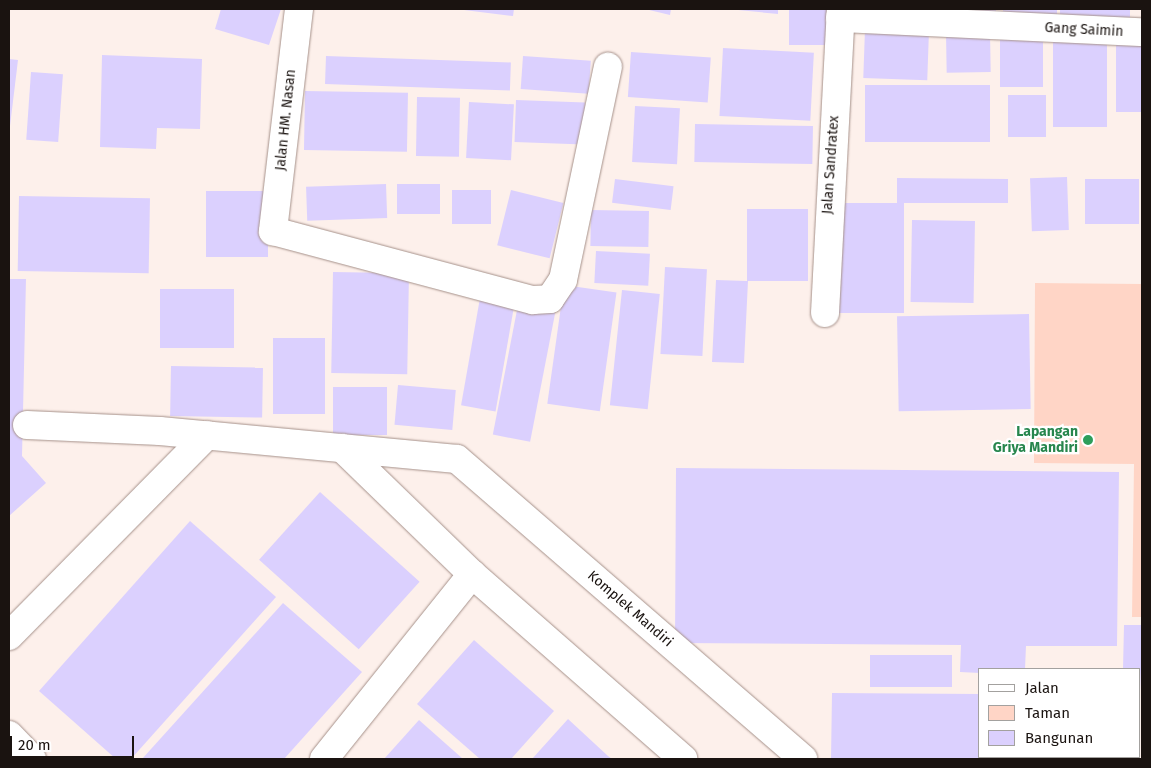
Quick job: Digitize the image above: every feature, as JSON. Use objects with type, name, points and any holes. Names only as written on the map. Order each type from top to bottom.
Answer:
[{"type":"street","name":"Jalan HM. Nasan","points":[[299,9],[273,231],[533,300],[550,299],[563,280],[608,67]]},
{"type":"street","name":"Jalan Sandratex","points":[[825,313],[841,13],[1027,26]]},
{"type":"street","name":"Gang Saimin","points":[[1027,26],[1142,32]]},
{"type":"street","points":[[27,425],[207,435],[342,448],[472,574],[684,759]]},
{"type":"street","points":[[9,636],[207,435]]},
{"type":"street","name":"Komplek Mandiri","points":[[342,448],[457,459],[804,759]]},
{"type":"street","points":[[324,759],[472,574]]},
{"type":"street","points":[[9,735],[32,759]]},
{"type":"green space","name":"Lapangan Griya Mandiri","points":[[1035,283],[1142,284],[1142,617],[1132,617],[1134,464],[1034,463]]},
{"type":"building","points":[[221,9],[281,9],[269,45],[215,29]]},
{"type":"building","points":[[456,9],[514,9],[513,16]]},
{"type":"building","points":[[645,9],[671,9],[670,15]]},
{"type":"building","points":[[728,9],[778,9],[778,14]]},
{"type":"building","points":[[789,9],[828,9],[828,45],[789,45]]},
{"type":"building","points":[[945,9],[996,9],[996,14]]},
{"type":"building","points":[[1003,9],[1057,9],[1057,20],[1003,18]]},
{"type":"building","points":[[1060,9],[1130,9],[1130,26],[1060,26]]},
{"type":"building","points":[[865,29],[929,31],[927,80],[863,78]]},
{"type":"building","points":[[1000,30],[1043,30],[1043,87],[1000,87]]},
{"type":"building","points":[[990,33],[991,72],[947,73],[946,34]]},
{"type":"building","points":[[1053,33],[1107,33],[1107,127],[1053,127]]},
{"type":"building","points":[[1116,40],[1142,40],[1142,112],[1116,112]]},
{"type":"building","points":[[723,48],[814,53],[810,121],[719,116]]},
{"type":"building","points":[[631,52],[711,58],[708,102],[628,97]]},
{"type":"building","points":[[102,55],[202,59],[200,129],[157,128],[156,149],[100,147]]},
{"type":"building","points":[[326,56],[511,62],[510,90],[325,84]]},
{"type":"building","points":[[523,56],[591,61],[589,94],[521,89]]},
{"type":"building","points":[[9,59],[18,60],[10,126],[9,126]]},
{"type":"building","points":[[31,72],[63,74],[58,142],[26,140]]},
{"type":"building","points":[[865,85],[990,85],[990,142],[865,142]]},
{"type":"building","points":[[305,91],[408,93],[407,152],[304,150]]},
{"type":"building","points":[[1008,95],[1046,95],[1046,137],[1008,137]]},
{"type":"building","points":[[417,97],[460,98],[459,157],[416,156]]},
{"type":"building","points":[[516,100],[585,102],[583,144],[515,142]]},
{"type":"building","points":[[469,102],[514,104],[511,160],[466,158]]},
{"type":"building","points":[[635,106],[680,108],[677,164],[632,162]]},
{"type":"building","points":[[695,124],[813,126],[812,164],[694,162]]},
{"type":"building","points":[[1067,177],[1069,230],[1032,231],[1030,178]]},
{"type":"building","points":[[897,178],[1008,179],[1008,203],[904,203],[904,313],[837,313],[837,203],[897,203]]},
{"type":"building","points":[[615,179],[674,186],[671,210],[612,203]]},
{"type":"building","points":[[1085,179],[1139,179],[1139,224],[1085,224]]},
{"type":"building","points":[[386,184],[387,218],[307,221],[306,187]]},
{"type":"building","points":[[397,184],[440,184],[440,214],[397,214]]},
{"type":"building","points":[[452,190],[491,190],[491,224],[452,224]]},
{"type":"building","points":[[511,190],[563,203],[550,258],[497,245]]},
{"type":"building","points":[[206,191],[268,191],[268,257],[206,257]]},
{"type":"building","points":[[19,196],[150,198],[149,273],[18,271]]},
{"type":"building","points":[[747,209],[808,209],[808,281],[748,281],[744,363],[712,362],[716,280],[747,281]]},
{"type":"building","points":[[591,210],[649,211],[648,247],[590,246]]},
{"type":"building","points":[[912,220],[975,221],[974,303],[911,302]]},
{"type":"building","points":[[596,251],[650,254],[648,286],[594,283]]},
{"type":"building","points":[[665,267],[707,269],[702,356],[660,354]]},
{"type":"building","points":[[333,272],[409,273],[407,374],[331,373]]},
{"type":"building","points":[[9,279],[26,279],[22,456],[46,483],[9,516]]},
{"type":"building","points":[[564,285],[616,292],[600,411],[547,404]]},
{"type":"building","points":[[160,289],[234,289],[234,348],[160,348]]},
{"type":"building","points":[[622,290],[660,294],[648,409],[610,405]]},
{"type":"building","points":[[480,298],[514,304],[496,411],[461,405]]},
{"type":"building","points":[[518,305],[555,312],[530,442],[493,435]]},
{"type":"building","points":[[1029,314],[1031,409],[899,411],[897,316]]},
{"type":"building","points":[[273,338],[325,338],[325,414],[273,414]]},
{"type":"building","points":[[171,366],[263,368],[262,418],[170,416]]},
{"type":"building","points":[[398,385],[456,390],[452,430],[395,425]]},
{"type":"building","points":[[333,387],[387,387],[387,435],[333,435]]},
{"type":"building","points":[[676,468],[1119,472],[1117,646],[1026,646],[1025,668],[978,668],[978,673],[960,672],[961,645],[675,643]]},
{"type":"building","points":[[320,492],[420,582],[359,649],[259,560]]},
{"type":"building","points":[[190,521],[276,597],[131,759],[116,759],[39,691]]},
{"type":"building","points":[[283,603],[362,672],[284,759],[142,759]]},
{"type":"building","points":[[1124,625],[1142,625],[1142,713],[1141,668],[1123,668]]},
{"type":"building","points":[[474,640],[554,711],[511,759],[480,759],[417,704]]},
{"type":"building","points":[[870,655],[952,655],[952,687],[870,687]]},
{"type":"building","points":[[832,693],[978,694],[978,758],[1071,759],[831,759]]},
{"type":"building","points":[[568,719],[608,756],[612,759],[532,759]]},
{"type":"building","points":[[419,720],[463,759],[384,759]]},
{"type":"place","name":"Lapangan Griya Mandiri","points":[[1088,440]]}]
